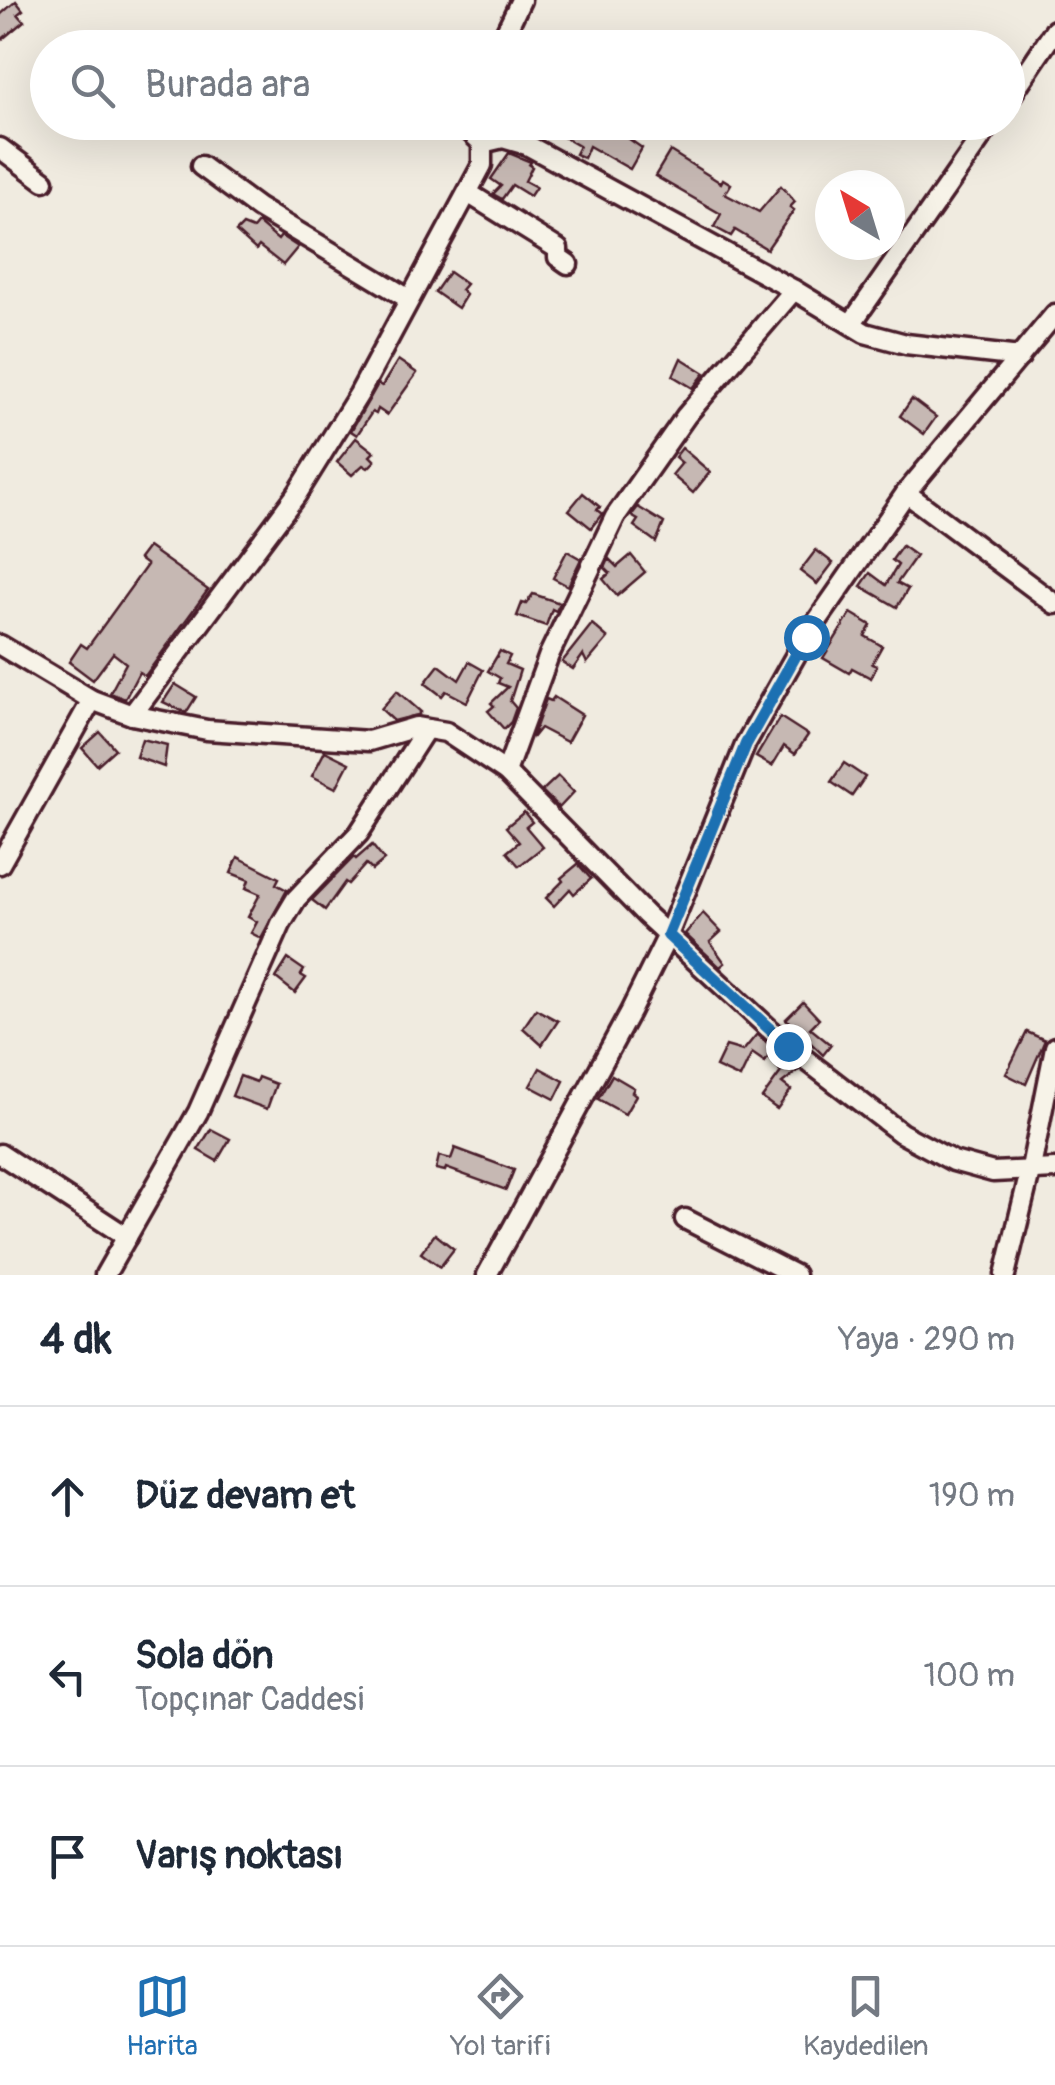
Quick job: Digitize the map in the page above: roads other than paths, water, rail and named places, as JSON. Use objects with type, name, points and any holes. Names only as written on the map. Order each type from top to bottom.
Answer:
[{"type":"street","points":[[507,30],[521,0]]},
{"type":"street","points":[[1025,75],[1055,30]]},
{"type":"street","points":[[132,716],[297,494],[359,394],[468,194],[482,165],[482,142],[492,140]]},
{"type":"street","points":[[510,140],[526,145],[865,332],[906,344],[1020,356]]},
{"type":"street","points":[[851,324],[979,140]]},
{"type":"street","points":[[0,148],[44,181]]},
{"type":"street","points":[[201,166],[258,208],[409,299]]},
{"type":"street","points":[[468,194],[558,249],[558,257],[568,264]]},
{"type":"street","points":[[506,772],[549,655],[615,517],[686,416],[794,290]]},
{"type":"street","points":[[487,1275],[668,935],[746,744],[806,637],[906,492],[1055,314]]},
{"type":"street","points":[[906,492],[1055,604]]},
{"type":"street","points":[[0,645],[92,700],[132,716],[206,730],[370,741],[416,728],[446,732],[506,772],[668,935],[788,1046],[901,1133],[954,1161],[993,1172],[1055,1168]]},
{"type":"street","points":[[0,864],[92,700]]},
{"type":"street","points":[[105,1275],[198,1112],[281,924],[296,899],[359,834],[426,729]]},
{"type":"street","points":[[1005,1275],[1055,1047]]},
{"type":"street","points":[[0,1154],[127,1236]]},
{"type":"street","points":[[686,1219],[795,1275]]}]
